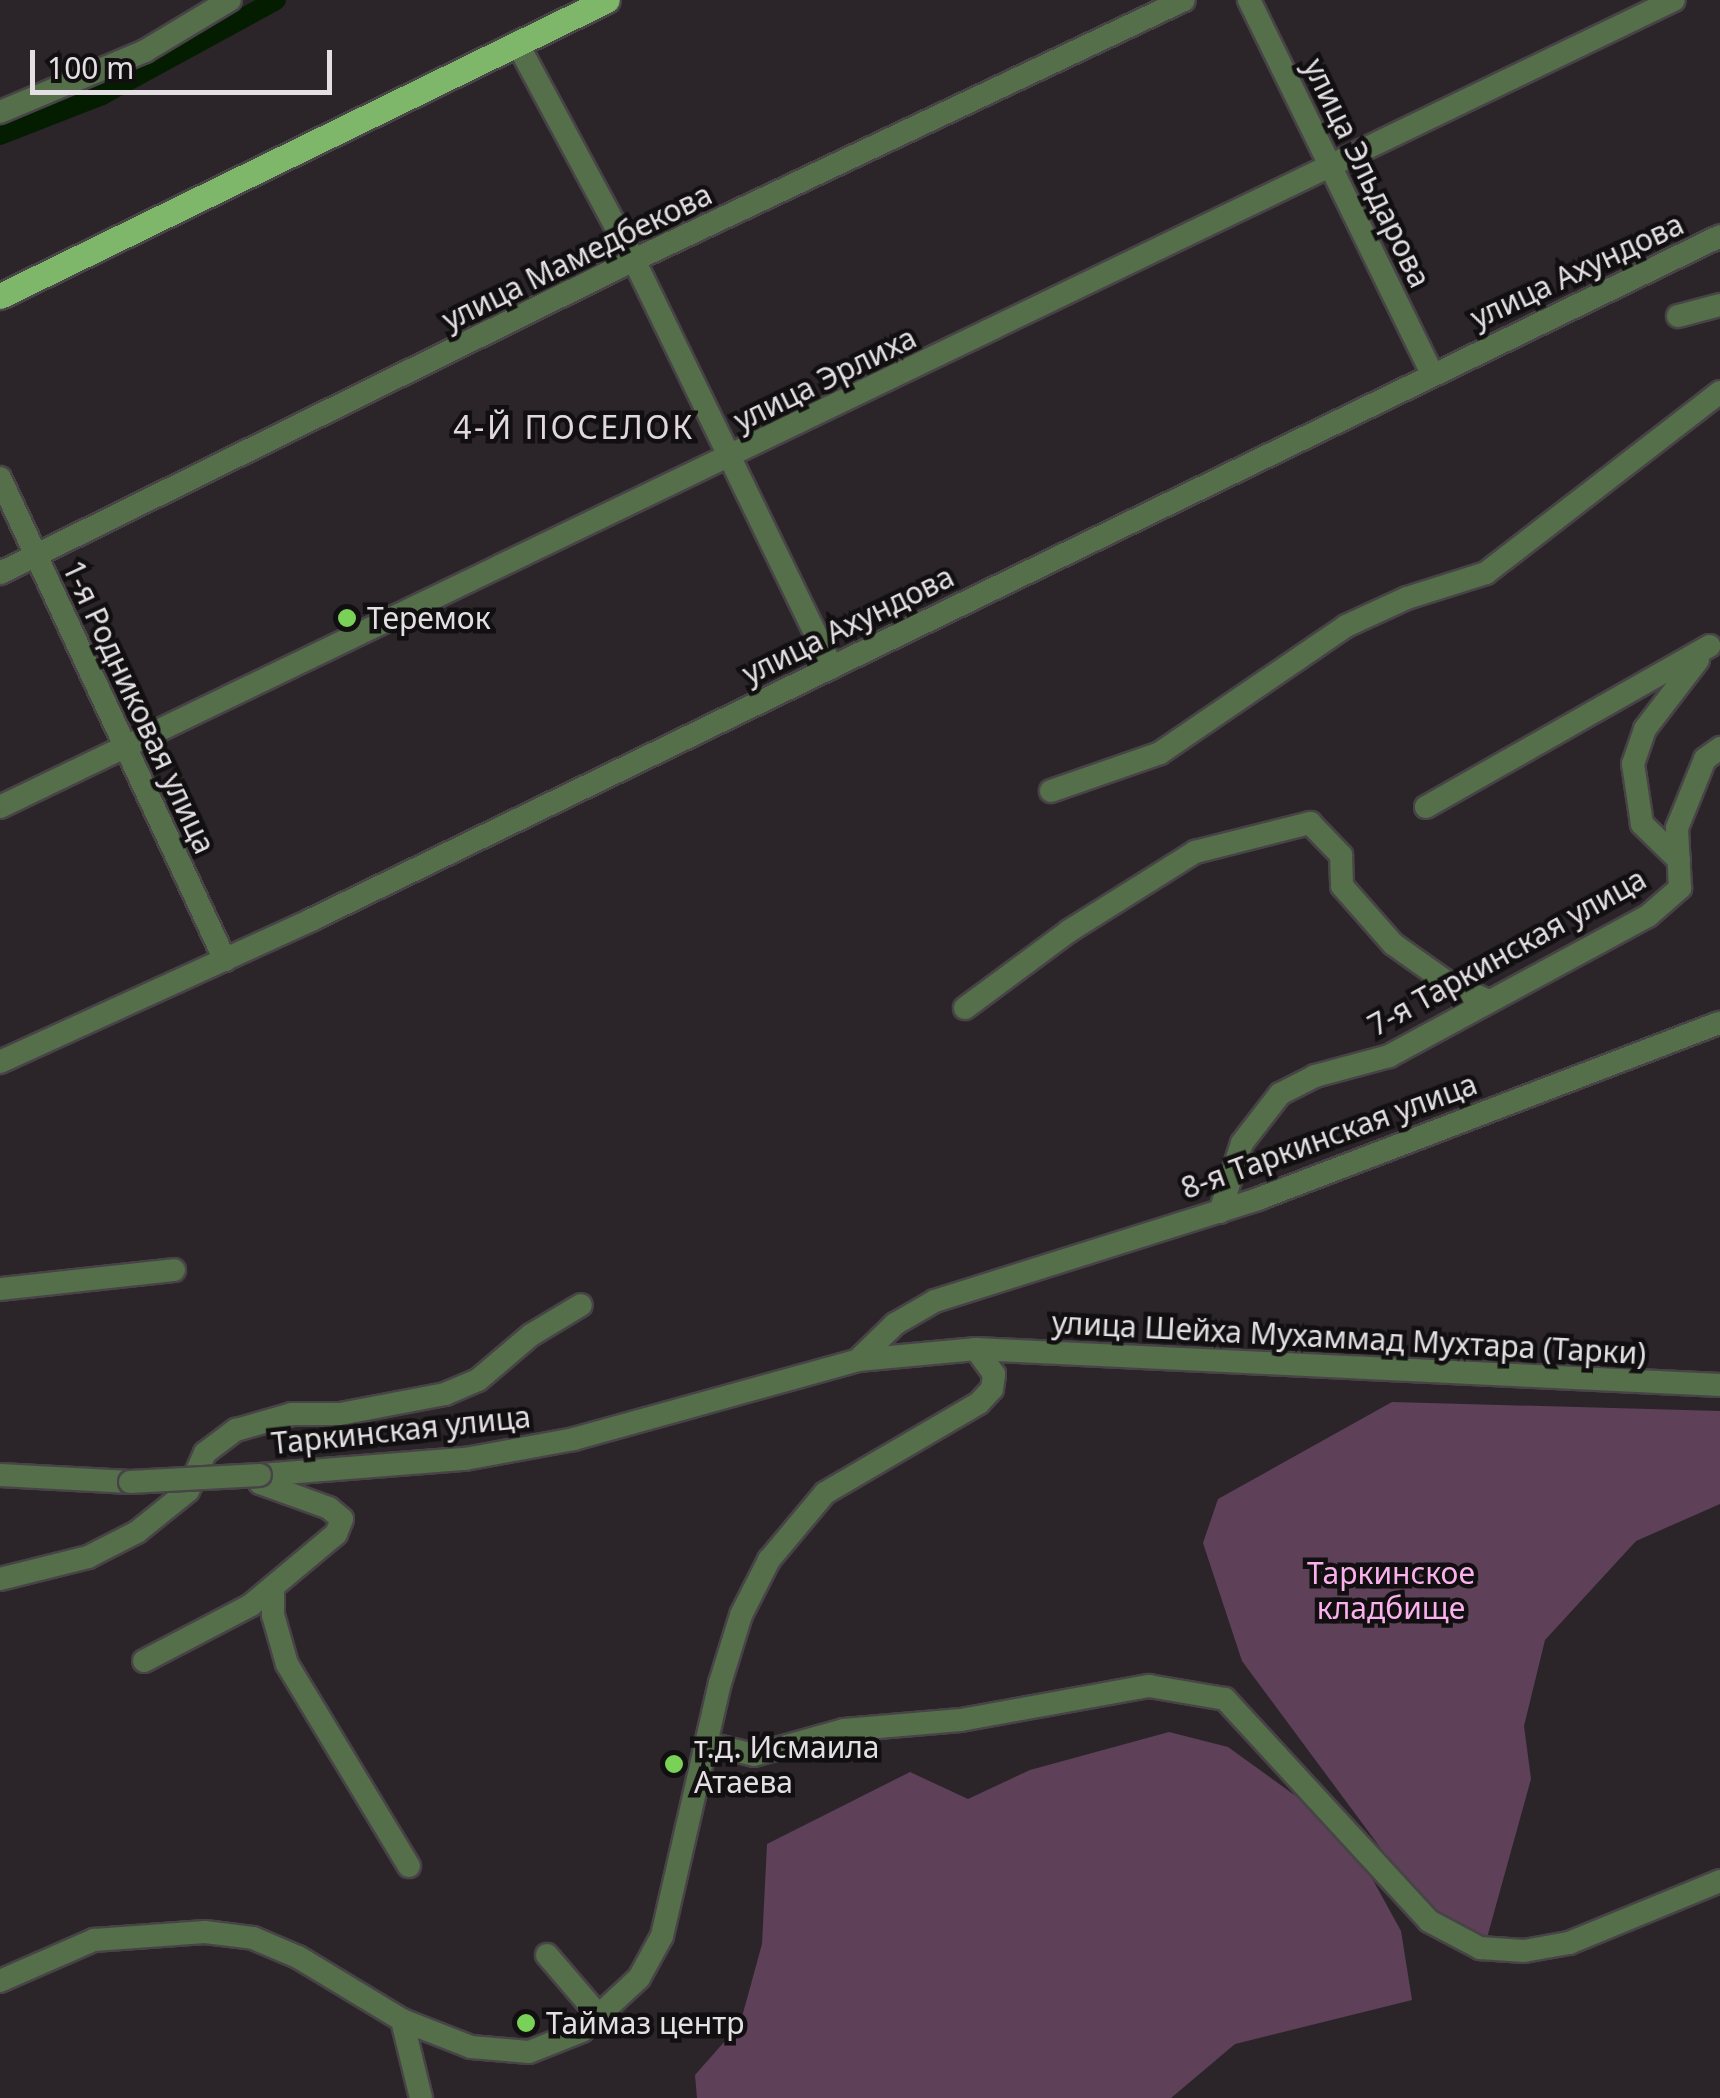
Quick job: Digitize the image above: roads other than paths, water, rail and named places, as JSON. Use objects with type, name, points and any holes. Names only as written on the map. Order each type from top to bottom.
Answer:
[{"type":"main road","points":[[0,294],[518,45],[603,0]]},
{"type":"street","points":[[0,112],[145,51],[230,0]]},
{"type":"street","name":"улица Мамедбекова","points":[[0,573],[634,260],[1184,0]]},
{"type":"street","name":"улица Эльдарова","points":[[1249,0],[1431,372]]},
{"type":"street","name":"улица Эрлиха","points":[[0,807],[1332,170],[1674,0]]},
{"type":"street","points":[[518,45],[634,260],[832,666]]},
{"type":"street","name":"улица Ахундова","points":[[0,1062],[225,960],[1431,372],[1720,236]]},
{"type":"street","points":[[1678,316],[1720,305]]},
{"type":"street","points":[[1050,792],[1160,752],[1346,626],[1407,598],[1486,573],[1720,392]]},
{"type":"street","name":"1-я Родниковая улица","points":[[0,478],[225,960]]},
{"type":"street","name":"7-я Таркинская улица","points":[[1426,807],[1715,640]]},
{"type":"street","name":"7-я Таркинская улица","points":[[1220,1212],[1242,1143],[1280,1094],[1314,1076],[1389,1056],[1648,916],[1680,888],[1679,860],[1642,824],[1633,764],[1646,729],[1715,640]]},
{"type":"street","points":[[1679,860],[1677,828],[1689,793],[1704,759],[1720,748]]},
{"type":"street","points":[[965,1008],[1069,931],[1194,852],[1310,823],[1341,855],[1342,886],[1393,944],[1451,985],[1490,1001]]},
{"type":"street","name":"8-я Таркинская улица","points":[[858,1360],[896,1324],[935,1301],[1220,1212],[1720,1024]]},
{"type":"street","points":[[0,1289],[174,1270]]},
{"type":"street","points":[[0,1578],[88,1556],[137,1532],[188,1492],[205,1452],[236,1430],[292,1414],[340,1414],[445,1394],[478,1380],[531,1335],[581,1305]]},
{"type":"street","points":[[0,1981],[94,1940],[205,1932],[252,1938],[298,1957],[402,2020],[471,2047],[529,2052],[560,2042],[600,2017],[639,1978],[662,1936],[741,1615],[770,1560],[826,1493],[979,1402],[992,1388],[994,1374],[976,1350]]},
{"type":"street","name":"улица Шейха Мухаммад Мухтара (Тарки)","points":[[858,1360],[976,1350],[1720,1385]]},
{"type":"street","name":"Таркинская улица","points":[[0,1475],[130,1482],[465,1460],[556,1442],[858,1360]]},
{"type":"street","points":[[144,1661],[273,1588],[336,1534],[342,1519],[329,1508],[260,1483],[260,1475]]},
{"type":"street","points":[[273,1588],[273,1615],[287,1664],[408,1866]]},
{"type":"street","points":[[709,1744],[754,1755],[859,1728],[960,1720],[1149,1686],[1225,1700],[1430,1921],[1480,1948],[1524,1951],[1569,1943],[1720,1881]]},
{"type":"street","points":[[547,1955],[600,2017]]},
{"type":"street","points":[[402,2020],[422,2098]]},
{"type":"waterway","points":[[0,135],[102,95],[276,0]]},
{"type":"place","name":"Теремок","points":[[347,618]]},
{"type":"place","name":"т.д. Исмаила Атаева","points":[[674,1764]]},
{"type":"place","name":"Таймаз центр","points":[[526,2023]]},
{"type":"district","name":"4-Й ПОСЕЛОК","points":[[574,427]]},
{"type":"park label","name":"Таркинское кладбище","points":[[1391,1590]]}]
